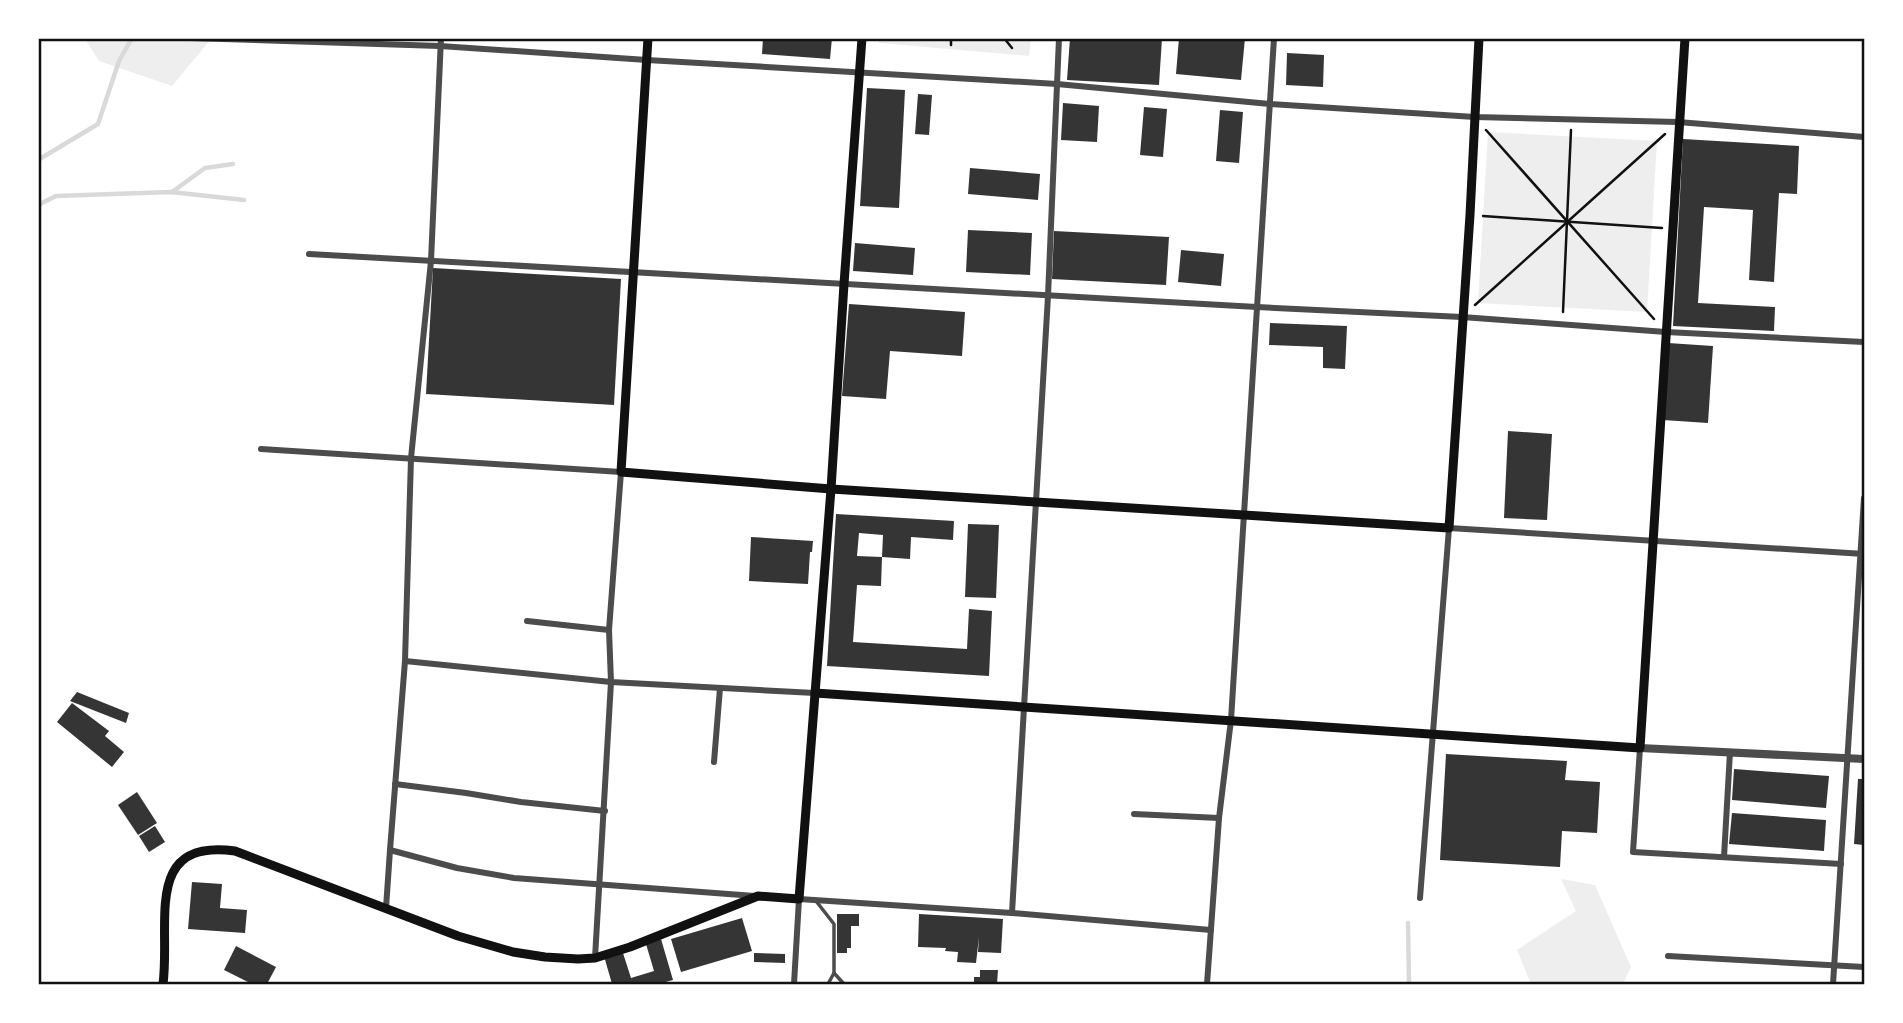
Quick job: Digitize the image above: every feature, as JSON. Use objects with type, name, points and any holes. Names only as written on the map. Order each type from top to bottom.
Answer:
[{"type":"main road","points":[[648,38],[621,472],[831,489],[1449,528],[1479,38]]},
{"type":"main road","points":[[163,985],[166,964],[165,900],[169,881],[175,867],[183,858],[208,849],[235,850],[458,936],[513,952],[545,957],[595,958],[630,947],[758,896],[799,899],[862,38]]},
{"type":"main road","points":[[815,692],[1640,748],[1685,38]]},
{"type":"street","points":[[190,38],[441,42],[647,60],[1057,84],[1270,104],[1475,117],[1678,122],[1864,137]]},
{"type":"street","points":[[1012,913],[1048,296],[1059,38]]},
{"type":"street","points":[[1207,985],[1219,818],[1231,720],[1274,38]]},
{"type":"street","points":[[386,908],[405,661],[411,458],[431,261],[441,42]]},
{"type":"street","points":[[309,254],[1462,317],[1666,332],[1864,342]]},
{"type":"street","points":[[261,449],[621,472],[609,630],[611,682],[595,958]]},
{"type":"street","points":[[1833,985],[1863,554],[1864,498]]},
{"type":"street","points":[[1420,898],[1449,528],[1863,554]]},
{"type":"street","points":[[527,621],[609,630]]},
{"type":"street","points":[[405,661],[611,682],[815,692]]},
{"type":"street","points":[[714,762],[720,688]]},
{"type":"street","points":[[1841,864],[1633,852],[1640,748],[1864,759]]},
{"type":"street","points":[[1724,857],[1730,752]]},
{"type":"street","points":[[396,784],[605,811]]},
{"type":"street","points":[[1134,814],[1219,818]]},
{"type":"street","points":[[390,849],[457,868],[514,878],[758,896]]},
{"type":"street","points":[[794,985],[799,899],[1211,930]]},
{"type":"street","points":[[1668,956],[1864,967]]},
{"type":"lane","points":[[814,900],[834,923],[834,973],[828,985]]},
{"type":"lane","points":[[834,973],[844,985]]},
{"type":"path","points":[[951,38],[951,45]]},
{"type":"path","points":[[1004,38],[1012,48]]},
{"type":"path","points":[[1475,117],[1666,332]]},
{"type":"path","points":[[1562,325],[1572,120]]},
{"type":"path","points":[[1462,317],[1678,122]]},
{"type":"path","points":[[1470,215],[1672,229]]},
{"type":"shaded area","points":[[879,38],[1031,39],[1029,56],[879,43]]},
{"type":"shaded area","points":[[85,39],[211,39],[172,86],[99,61]]},
{"type":"shaded area","points":[[1488,132],[1657,141],[1647,312],[1478,303]]},
{"type":"shaded area","points":[[1561,879],[1595,885],[1631,967],[1623,984],[1531,984],[1517,950],[1576,911]]},
{"type":"building","points":[[763,38],[832,38],[830,59],[762,54]]},
{"type":"building","points":[[1070,38],[1162,38],[1159,85],[1067,80]]},
{"type":"building","points":[[1179,38],[1245,38],[1241,80],[1176,74]]},
{"type":"building","points":[[1287,53],[1324,55],[1323,87],[1286,85]]},
{"type":"building","points":[[867,88],[905,90],[899,208],[860,206]]},
{"type":"building","points":[[918,94],[932,95],[929,135],[915,134]]},
{"type":"building","points":[[1063,103],[1099,106],[1097,142],[1061,140]]},
{"type":"building","points":[[1144,107],[1167,109],[1163,157],[1140,155]]},
{"type":"building","points":[[1220,110],[1243,112],[1239,163],[1216,161]]},
{"type":"building","points":[[1683,139],[1799,146],[1797,194],[1779,193],[1774,282],[1749,280],[1753,210],[1704,207],[1698,303],[1775,307],[1774,331],[1673,326]]},
{"type":"building","points":[[970,168],[1040,174],[1038,200],[968,194]]},
{"type":"building","points":[[968,230],[1032,233],[1030,275],[966,272]]},
{"type":"building","points":[[1054,231],[1169,237],[1166,285],[1052,279]]},
{"type":"building","points":[[855,243],[915,248],[913,275],[853,271]]},
{"type":"building","points":[[1181,250],[1224,254],[1221,286],[1178,282]]},
{"type":"building","points":[[433,268],[621,279],[614,405],[426,394]]},
{"type":"building","points":[[849,304],[965,312],[962,356],[890,351],[886,399],[842,396]]},
{"type":"building","points":[[1270,323],[1347,326],[1345,369],[1323,368],[1323,347],[1269,345]]},
{"type":"building","points":[[1668,343],[1713,346],[1708,423],[1663,420]]},
{"type":"building","points":[[1508,431],[1552,434],[1547,520],[1504,518]]},
{"type":"building","points":[[836,514],[954,521],[953,540],[911,537],[910,559],[882,557],[881,586],[857,585],[853,642],[967,649],[969,609],[992,611],[989,676],[827,666]],"holes":[[[859,533],[883,535],[882,557],[857,556]]]},
{"type":"building","points":[[968,524],[999,525],[996,598],[965,597]]},
{"type":"building","points":[[751,537],[813,541],[808,584],[749,581]]},
{"type":"building","points":[[77,692],[129,713],[126,723],[70,701]]},
{"type":"building","points":[[72,703],[109,731],[105,736],[124,752],[112,767],[57,722]]},
{"type":"building","points":[[1446,754],[1567,761],[1565,780],[1600,782],[1597,833],[1562,831],[1560,867],[1440,860]]},
{"type":"building","points":[[1734,769],[1829,776],[1826,808],[1732,800]]},
{"type":"building","points":[[1858,779],[1864,779],[1864,845],[1854,844]]},
{"type":"building","points":[[137,792],[157,823],[138,835],[118,805]]},
{"type":"building","points":[[1732,813],[1826,820],[1824,851],[1729,844]]},
{"type":"building","points":[[155,826],[165,842],[149,852],[139,836]]},
{"type":"building","points":[[192,882],[222,884],[220,908],[247,910],[245,933],[188,929]]},
{"type":"building","points":[[837,914],[859,914],[859,926],[851,926],[851,948],[847,948],[847,953],[837,953]]},
{"type":"building","points":[[919,914],[1003,919],[1001,953],[978,952],[979,937],[976,963],[957,962],[958,952],[945,951],[946,948],[918,947]]},
{"type":"building","points":[[742,918],[752,951],[681,972],[671,939]]},
{"type":"building","points":[[661,939],[673,980],[658,984],[612,984],[604,956],[622,950],[631,978],[654,971],[646,944]]},
{"type":"building","points":[[236,946],[276,967],[267,984],[252,984],[224,970]]},
{"type":"building","points":[[754,953],[785,954],[785,963],[754,962]]},
{"type":"building","points":[[980,970],[998,970],[997,984],[974,984],[974,977],[980,977]]},
{"type":"waterway","points":[[38,160],[98,124],[119,61],[132,38]]},
{"type":"waterway","points":[[172,192],[205,168],[233,164]]},
{"type":"waterway","points":[[38,205],[56,196],[171,192],[244,200]]},
{"type":"waterway","points":[[1408,923],[1409,984]]}]
